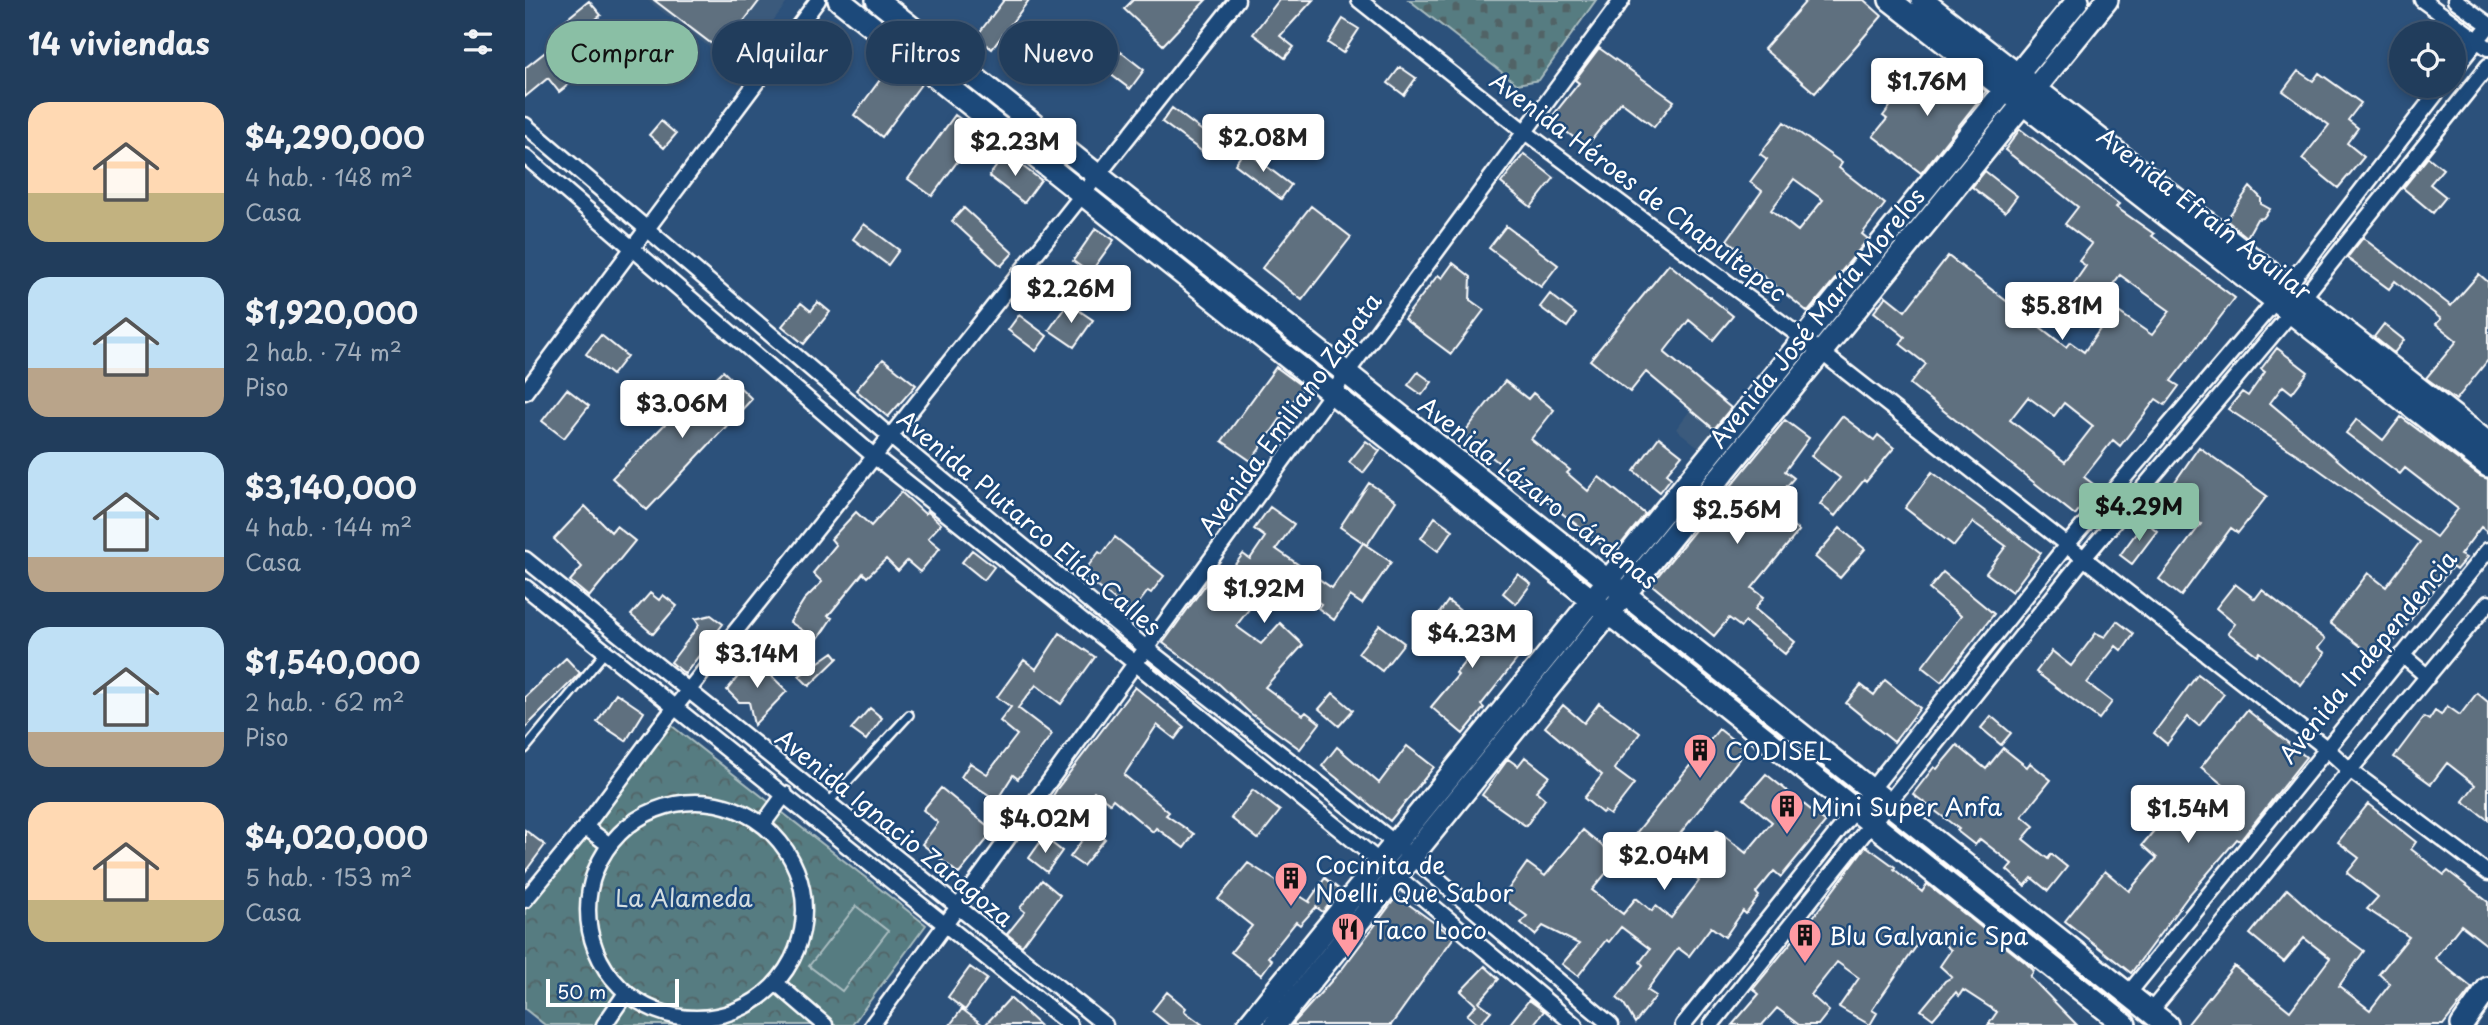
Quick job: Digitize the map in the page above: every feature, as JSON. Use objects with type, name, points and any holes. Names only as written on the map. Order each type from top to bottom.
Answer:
[{"type":"main road","name":"Avenida Lázaro Cárdenas","points":[[839,0],[1864,817],[2113,1021]]},
{"type":"main road","name":"Avenida Lázaro Cárdenas","points":[[877,0],[2128,994],[2145,1018],[2168,1025]]},
{"type":"main road","name":"Avenida Efraín Aguilar","points":[[1889,0],[2029,96],[2289,300],[2488,467]]},
{"type":"main road","name":"Avenida Efraín Aguilar","points":[[1922,0],[2012,83]]},
{"type":"main road","name":"Avenida José María Morelos","points":[[1403,850],[1609,614],[1617,587],[1804,339],[2078,0]]},
{"type":"main road","name":"Avenida José María Morelos","points":[[1275,1025],[1388,869],[1592,600],[1617,587],[1821,352],[2106,0]]},
{"type":"main road","name":"Avenida Efraín Aguilar","points":[[2289,300],[2488,443]]},
{"type":"main road","name":"Avenida José María Morelos","points":[[1248,1025],[1388,869]]},
{"type":"main road","points":[[2462,1025],[2488,988]]},
{"type":"main road","name":"Avenida Independencia","points":[[2113,1021],[2128,994]]},
{"type":"street","points":[[525,392],[818,0]]},
{"type":"street","points":[[525,900],[1237,0]]},
{"type":"street","name":"Avenida Héroes de Chapultepec","points":[[1359,0],[1525,132],[1821,352],[2326,748],[2351,771],[2488,873]]},
{"type":"street","name":"Avenida Emiliano Zapata","points":[[872,1025],[1622,0]]},
{"type":"street","points":[[2422,0],[2483,44]]},
{"type":"street","points":[[2455,0],[2488,26],[2483,44],[2466,59]]},
{"type":"street","points":[[1683,1025],[1864,817],[1888,803],[2289,300],[2488,66]]},
{"type":"street","points":[[1711,1025],[1864,817],[1871,789],[2066,545],[2289,300],[2433,98]]},
{"type":"street","name":"Avenida Plutarco Elías Calles","points":[[525,125],[891,437],[1146,648],[1403,850],[1611,1025]]},
{"type":"street","name":"Avenida Plutarco Elías Calles","points":[[525,156],[875,457],[1136,663],[1575,1025]]},
{"type":"street","name":"Avenida Independencia","points":[[2128,994],[2488,550]]},
{"type":"street","name":"Avenida Ignacio Zaragoza","points":[[525,559],[1105,1025]]},
{"type":"street","name":"Avenida Ignacio Zaragoza","points":[[525,586],[1070,1025]]},
{"type":"street","points":[[2145,1018],[2488,603]]},
{"type":"street","points":[[607,650],[621,634]]},
{"type":"street","points":[[2402,655],[2428,677]]},
{"type":"street","points":[[763,824],[785,793]]},
{"type":"street","points":[[681,802],[724,804],[763,824],[791,857],[804,898],[801,941],[780,979],[747,1006],[719,1020],[664,1013],[626,993],[600,961],[587,922],[590,881],[608,844],[640,815],[681,802]]},
{"type":"street","points":[[585,827],[608,844]]},
{"type":"street","points":[[776,983],[825,1025]]},
{"type":"street","points":[[604,1025],[626,993]]},
{"type":"lane","points":[[525,749],[607,650]]},
{"type":"lane","points":[[829,802],[909,715]]},
{"type":"shaded area","points":[[647,0],[789,0],[773,21],[712,21],[712,49],[698,39],[698,21],[675,21]]},
{"type":"shaded area","points":[[1691,409],[1716,431],[1702,450],[1676,429]]},
{"type":"green space","points":[[1409,0],[1596,0],[1539,80],[1517,84]]},
{"type":"green space","name":"La Alameda","points":[[658,715],[926,925],[852,1025],[545,1025],[525,1009],[525,898]]},
{"type":"green space","points":[[856,906],[888,931],[842,991],[809,966]]},
{"type":"building","points":[[654,0],[760,0],[744,21],[712,21],[712,44],[698,33],[698,21],[682,21]]},
{"type":"building","points":[[1004,0],[1029,0],[1013,21],[999,21],[999,40],[992,49],[985,44],[985,25]]},
{"type":"building","points":[[1133,0],[1206,0],[1163,45],[1124,9]]},
{"type":"building","points":[[1279,0],[1313,0],[1280,36],[1294,47],[1285,58],[1253,34]]},
{"type":"building","points":[[1807,0],[1864,0],[1882,16],[1815,93],[1764,49]]},
{"type":"building","points":[[589,1],[601,15],[594,21],[564,21]]},
{"type":"building","points":[[1343,19],[1359,29],[1343,53],[1328,43]]},
{"type":"building","points":[[1599,48],[1674,101],[1654,127],[1621,102],[1586,147],[1550,119],[1579,83],[1575,80]]},
{"type":"building","points":[[546,52],[546,80],[525,97],[525,68]]},
{"type":"building","points":[[1121,52],[1144,70],[1130,89],[1118,80],[1118,56]]},
{"type":"building","points":[[1400,67],[1416,78],[1404,95],[1388,83]]},
{"type":"building","points":[[1955,69],[1986,91],[1921,173],[1873,136],[1887,119],[1883,116],[1901,92],[1898,89],[1910,73],[1938,95]]},
{"type":"building","points":[[2298,71],[2313,81],[2319,73],[2361,103],[2348,120],[2358,128],[2347,143],[2364,157],[2338,188],[2302,159],[2329,125],[2283,91]]},
{"type":"building","points":[[553,84],[569,84],[559,92]]},
{"type":"building","points":[[877,84],[921,84],[882,137],[854,115]]},
{"type":"building","points":[[1172,108],[1217,142],[1207,155],[1162,122]]},
{"type":"building","points":[[955,115],[979,132],[932,196],[908,179]]},
{"type":"building","points":[[661,121],[676,134],[664,148],[649,135]]},
{"type":"building","points":[[1784,122],[1842,163],[1839,168],[1885,204],[1862,234],[1868,239],[1808,312],[1737,255],[1741,251],[1727,240],[1762,191],[1750,182],[1767,159],[1760,154]],"holes":[[[1794,179],[1823,200],[1798,231],[1771,210]]]},
{"type":"building","points":[[2020,129],[2119,204],[2116,207],[2154,234],[2152,236],[2235,298],[2171,381],[2179,386],[2165,405],[2156,399],[2120,446],[2113,440],[2084,477],[2097,487],[2075,515],[1910,384],[1926,364],[1900,344],[1905,337],[1874,312],[1886,296],[1905,311],[1948,256],[2066,347],[2070,342],[2084,352],[2100,329],[2061,302],[2086,266],[2079,261],[2092,244],[2065,224],[2078,207],[2005,150]],"holes":[[[2120,275],[2170,311],[2152,335],[2101,300]],[[2028,397],[2054,416],[2064,403],[2093,426],[2065,462],[2010,420]]]},
{"type":"building","points":[[1245,150],[1291,185],[1281,199],[1235,164]]},
{"type":"building","points":[[1006,154],[1041,180],[1024,203],[989,176]]},
{"type":"building","points":[[1524,154],[1554,178],[1531,207],[1501,183]]},
{"type":"building","points":[[2428,157],[2443,169],[2430,184],[2446,197],[2433,213],[2403,188]]},
{"type":"building","points":[[1985,171],[2017,196],[2005,212],[1972,187]]},
{"type":"building","points":[[2250,187],[2261,198],[2261,204],[2270,209],[2263,218],[2257,219],[2247,237],[2226,220]]},
{"type":"building","points":[[1311,206],[1351,237],[1302,300],[1262,268]]},
{"type":"building","points":[[964,208],[1013,253],[1001,266],[952,221]]},
{"type":"building","points":[[864,224],[899,250],[888,265],[853,239]]},
{"type":"building","points":[[1506,226],[1558,265],[1541,287],[1489,248]]},
{"type":"building","points":[[1096,228],[1114,240],[1090,273],[1073,261]]},
{"type":"building","points":[[2363,238],[2451,306],[2479,274],[2488,282],[2488,360],[2456,400],[2426,378],[2457,341],[2436,324],[2441,319],[2395,281],[2389,289],[2347,258]]},
{"type":"building","points":[[1453,263],[1471,277],[1470,300],[1484,310],[1451,354],[1404,319],[1438,275],[1442,278]]},
{"type":"building","points":[[1669,264],[1733,316],[1713,340],[1689,320],[1664,352],[1731,408],[1714,429],[1646,372],[1630,392],[1590,360]]},
{"type":"building","points":[[1550,294],[1576,314],[1567,327],[1540,307]]},
{"type":"building","points":[[818,302],[830,312],[804,344],[782,326],[801,303],[811,311]]},
{"type":"building","points":[[1068,303],[1093,320],[1074,347],[1049,330]]},
{"type":"building","points":[[1019,315],[1047,336],[1036,351],[1008,330]]},
{"type":"building","points":[[2384,324],[2404,340],[2394,353],[2374,337]]},
{"type":"building","points":[[601,335],[627,356],[612,375],[586,354]]},
{"type":"building","points":[[2277,348],[2308,372],[2292,393],[2283,386],[2270,403],[2389,503],[2436,537],[2458,509],[2405,468],[2400,474],[2346,433],[2357,419],[2383,440],[2401,417],[2480,476],[2488,479],[2488,533],[2481,527],[2460,555],[2466,558],[2456,570],[2452,567],[2379,660],[2330,623],[2368,573],[2386,587],[2420,542],[2304,459],[2228,409],[2242,392],[2248,396],[2265,372],[2261,369]]},
{"type":"building","points":[[883,359],[916,385],[888,417],[856,390]]},
{"type":"building","points":[[1276,367],[1303,387],[1251,461],[1222,441]]},
{"type":"building","points":[[723,371],[752,399],[647,510],[612,478],[670,419]]},
{"type":"building","points":[[1418,372],[1432,382],[1422,395],[1408,385]]},
{"type":"building","points":[[1505,381],[1528,399],[1533,393],[1554,410],[1531,439],[1570,470],[1567,473],[1588,491],[1599,477],[1645,514],[1613,554],[1463,434]]},
{"type":"building","points":[[567,389],[589,406],[564,438],[542,421]]},
{"type":"building","points":[[1842,416],[1874,440],[1878,435],[1894,448],[1835,516],[1820,504],[1840,478],[1811,456]]},
{"type":"building","points":[[1785,420],[1809,438],[1785,471],[1794,478],[1769,507],[1799,531],[1752,588],[1764,597],[1755,609],[1795,642],[1785,654],[1745,622],[1741,627],[1729,618],[1714,636],[1651,584]]},
{"type":"building","points":[[1659,437],[1682,455],[1666,474],[1671,478],[1660,492],[1634,471]]},
{"type":"building","points":[[1366,441],[1380,451],[1363,473],[1349,462]]},
{"type":"building","points":[[2199,447],[2267,496],[2238,533],[2231,528],[2181,596],[2159,579],[2201,524],[2165,496]]},
{"type":"building","points":[[1932,472],[2041,553],[2012,592],[1986,573],[2006,546],[1973,522],[1954,546],[1905,508]]},
{"type":"building","points":[[1369,483],[1396,501],[1367,545],[1340,527]]},
{"type":"building","points":[[901,492],[925,514],[927,511],[941,524],[928,538],[940,548],[920,572],[907,561],[898,571],[886,559],[867,577],[863,573],[828,616],[832,618],[817,640],[790,622],[804,600],[822,582],[813,573],[836,545],[831,539],[856,512],[871,526]]},
{"type":"building","points":[[585,506],[611,532],[616,526],[635,541],[589,597],[570,581],[582,567],[554,539]]},
{"type":"building","points":[[1270,507],[1294,524],[1276,549],[1332,588],[1363,543],[1391,562],[1362,604],[1350,596],[1334,620],[1318,608],[1321,604],[1277,573],[1236,626],[1261,644],[1280,623],[1303,645],[1265,687],[1303,715],[1306,712],[1320,723],[1300,749],[1250,713],[1218,683],[1163,643],[1206,584],[1208,586],[1217,575],[1223,580],[1243,554],[1250,559],[1265,537],[1254,529]]},
{"type":"building","points":[[1435,517],[1453,530],[1438,551],[1421,538]]},
{"type":"building","points":[[2145,521],[2157,531],[2132,564],[2120,555]]},
{"type":"building","points":[[1840,528],[1865,549],[1840,578],[1815,557]]},
{"type":"building","points":[[1115,537],[1164,576],[1131,613],[1082,574]]},
{"type":"building","points":[[972,550],[994,567],[984,580],[962,562]]},
{"type":"building","points":[[1943,572],[1994,614],[1941,682],[1922,667],[1961,616],[1929,589]]},
{"type":"building","points":[[1518,574],[1531,584],[1516,604],[1503,593]]},
{"type":"building","points":[[2235,584],[2255,599],[2262,590],[2325,639],[2318,648],[2325,653],[2301,685],[2259,652],[2257,655],[2228,633],[2235,624],[2216,608]]},
{"type":"building","points":[[650,593],[659,600],[663,595],[677,606],[653,634],[631,615]]},
{"type":"building","points":[[1448,601],[1519,657],[1481,705],[1484,708],[1463,734],[1431,707],[1458,675],[1456,673],[1467,659],[1458,653],[1467,640],[1436,618]]},
{"type":"building","points":[[711,615],[723,624],[685,674],[671,662],[699,625],[695,619]]},
{"type":"building","points":[[2117,621],[2134,634],[2122,651],[2116,646],[2087,683],[2112,702],[2099,719],[2036,672],[2052,651],[2071,666],[2096,633],[2105,637]]},
{"type":"building","points":[[1380,625],[1404,643],[1382,671],[1358,653]]},
{"type":"building","points":[[1060,633],[1095,657],[1061,704],[1036,685],[1018,708],[1052,734],[1018,779],[1013,775],[997,800],[961,777],[970,763],[987,774],[1017,735],[1000,721],[1011,707],[997,697],[1024,660],[1036,669]]},
{"type":"building","points":[[833,652],[838,658],[809,686],[799,676]]},
{"type":"building","points":[[566,658],[580,673],[525,728],[525,697]]},
{"type":"building","points":[[753,658],[787,691],[754,725],[749,702],[739,702],[727,690]]},
{"type":"building","points":[[2198,674],[2224,694],[2199,726],[2188,717],[2167,744],[2154,733]]},
{"type":"building","points":[[1885,680],[1920,708],[1894,742],[1846,703],[1861,685],[1874,695]]},
{"type":"building","points":[[1135,687],[1184,727],[1175,739],[1157,725],[1124,775],[1169,812],[1166,815],[1194,834],[1184,848],[1156,828],[1153,832],[1113,799],[1110,803],[1094,791],[1080,808],[1073,802],[1049,837],[1034,828],[1057,789]]},
{"type":"building","points":[[616,693],[644,712],[626,741],[597,722]]},
{"type":"building","points":[[1333,693],[1353,710],[1339,726],[1319,709]]},
{"type":"building","points":[[2477,693],[2488,702],[2488,820],[2463,801],[2475,785],[2447,763],[2431,784],[2394,757],[2424,717],[2429,720],[2435,711],[2441,715],[2447,706],[2460,715]]},
{"type":"building","points":[[1599,703],[1640,733],[1614,769],[1634,784],[1610,815],[1604,811],[1602,813],[1584,798],[1602,775],[1545,727],[1563,705],[1584,723]]},
{"type":"building","points":[[870,708],[882,718],[866,740],[851,729]]},
{"type":"building","points":[[2247,710],[2306,757],[2240,841],[2237,839],[2189,895],[2131,973],[2065,921],[2105,871],[2129,891],[2157,858],[2142,845],[2177,803],[2206,827],[2233,793],[2201,767]]},
{"type":"building","points":[[1991,716],[2011,733],[2001,745],[1981,728]]},
{"type":"building","name":"CODISEL","points":[[1719,729],[1746,750],[1664,854],[1659,856],[1633,837]]},
{"type":"building","points":[[1957,745],[1986,769],[2003,748],[2027,767],[2030,763],[2051,780],[2022,816],[2034,826],[2023,839],[2048,859],[2051,854],[2067,867],[2048,891],[2032,878],[2025,886],[2007,870],[2012,864],[1980,839],[1975,845],[1957,831],[1959,829],[1913,794],[1934,767],[1937,769]]},
{"type":"building","points":[[1407,746],[1434,767],[1390,821],[1322,766],[1337,747],[1379,783]]},
{"type":"building","points":[[1525,757],[1549,776],[1536,791],[1545,799],[1526,826],[1482,795],[1508,759],[1518,766]]},
{"type":"building","points":[[1766,774],[1826,822],[1781,877],[1774,871],[1756,893],[1759,896],[1746,914],[1743,911],[1725,937],[1711,927],[1689,956],[1678,948],[1647,990],[1656,996],[1635,1023],[1624,1004],[1617,998],[1643,965],[1640,962],[1650,949],[1621,927],[1609,942],[1606,940],[1578,976],[1562,964],[1579,944],[1543,926],[1535,935],[1521,923],[1527,916],[1502,898],[1527,863],[1545,876],[1583,830],[1618,859],[1592,890],[1623,914],[1636,898],[1652,911],[1656,906],[1671,918],[1699,881],[1685,870],[1717,830],[1746,853],[1772,822],[1744,799]]},
{"type":"building","points":[[941,788],[994,831],[959,874],[922,844],[938,823],[923,810]]},
{"type":"building","points":[[1253,790],[1280,811],[1258,839],[1231,818]]},
{"type":"building","points":[[2368,804],[2416,842],[2411,849],[2444,875],[2448,871],[2488,902],[2488,946],[2461,925],[2435,958],[2472,988],[2443,1025],[2187,1025],[2234,966],[2290,1011],[2330,958],[2304,938],[2284,962],[2250,934],[2287,889],[2320,919],[2364,951],[2339,986],[2370,1010],[2390,984],[2379,974],[2409,937],[2367,909],[2378,897],[2347,873],[2359,858],[2338,842]]},
{"type":"building","points":[[1090,829],[1105,839],[1083,866],[1070,857]]},
{"type":"building","points":[[525,830],[545,845],[525,872]]},
{"type":"building","points":[[1044,837],[1062,851],[1047,872],[1029,858]]},
{"type":"building","points":[[1866,846],[1895,867],[1894,869],[1922,892],[1927,884],[2026,963],[2034,971],[2030,977],[2077,1025],[1988,1025],[1997,1012],[1963,990],[1959,996],[1956,992],[1933,1019],[1921,1010],[1945,981],[1952,977],[1940,966],[1951,950],[1927,931],[1872,1010],[1877,1013],[1870,1025],[1839,1007],[1859,978],[1837,962],[1811,995],[1829,1011],[1818,1025],[1799,1025],[1777,1008],[1762,1025],[1732,1025],[1759,994],[1753,989],[1794,939],[1796,940]]},
{"type":"building","points":[[1248,863],[1311,903],[1309,901],[1325,878],[1340,890],[1323,912],[1316,907],[1300,925],[1296,922],[1268,957],[1272,960],[1261,975],[1231,952],[1252,926],[1218,899]]},
{"type":"building","points":[[1042,880],[1060,895],[1022,946],[1007,934],[1025,912],[1020,908]]},
{"type":"building","points":[[1397,896],[1454,937],[1391,1025],[1292,1025],[1342,969]]},
{"type":"building","points":[[1485,966],[1499,979],[1479,1002],[1491,1011],[1479,1025],[1467,1015],[1476,1005],[1461,991]]},
{"type":"building","points":[[970,967],[987,979],[965,1010],[948,997]]},
{"type":"building","points":[[1167,992],[1186,1008],[1184,1011],[1203,1025],[1169,1025],[1152,1011]]},
{"type":"building","points":[[1010,998],[1039,1025],[985,1025]]},
{"type":"building","points":[[1529,1000],[1544,1011],[1533,1025],[1509,1025]]},
{"type":"building","points":[[962,1009],[983,1025],[950,1025]]},
{"type":"place","name":"CODISEL","points":[[1700,780]]},
{"type":"place","name":"Mini Super Anfa","points":[[1787,836]]},
{"type":"place","name":"Cocinita de Noelli. Que Sabor","points":[[1291,908]]},
{"type":"place","name":"Taco Loco","points":[[1348,959]]},
{"type":"place","name":"Blu Galvanic Spa","points":[[1805,965]]}]
